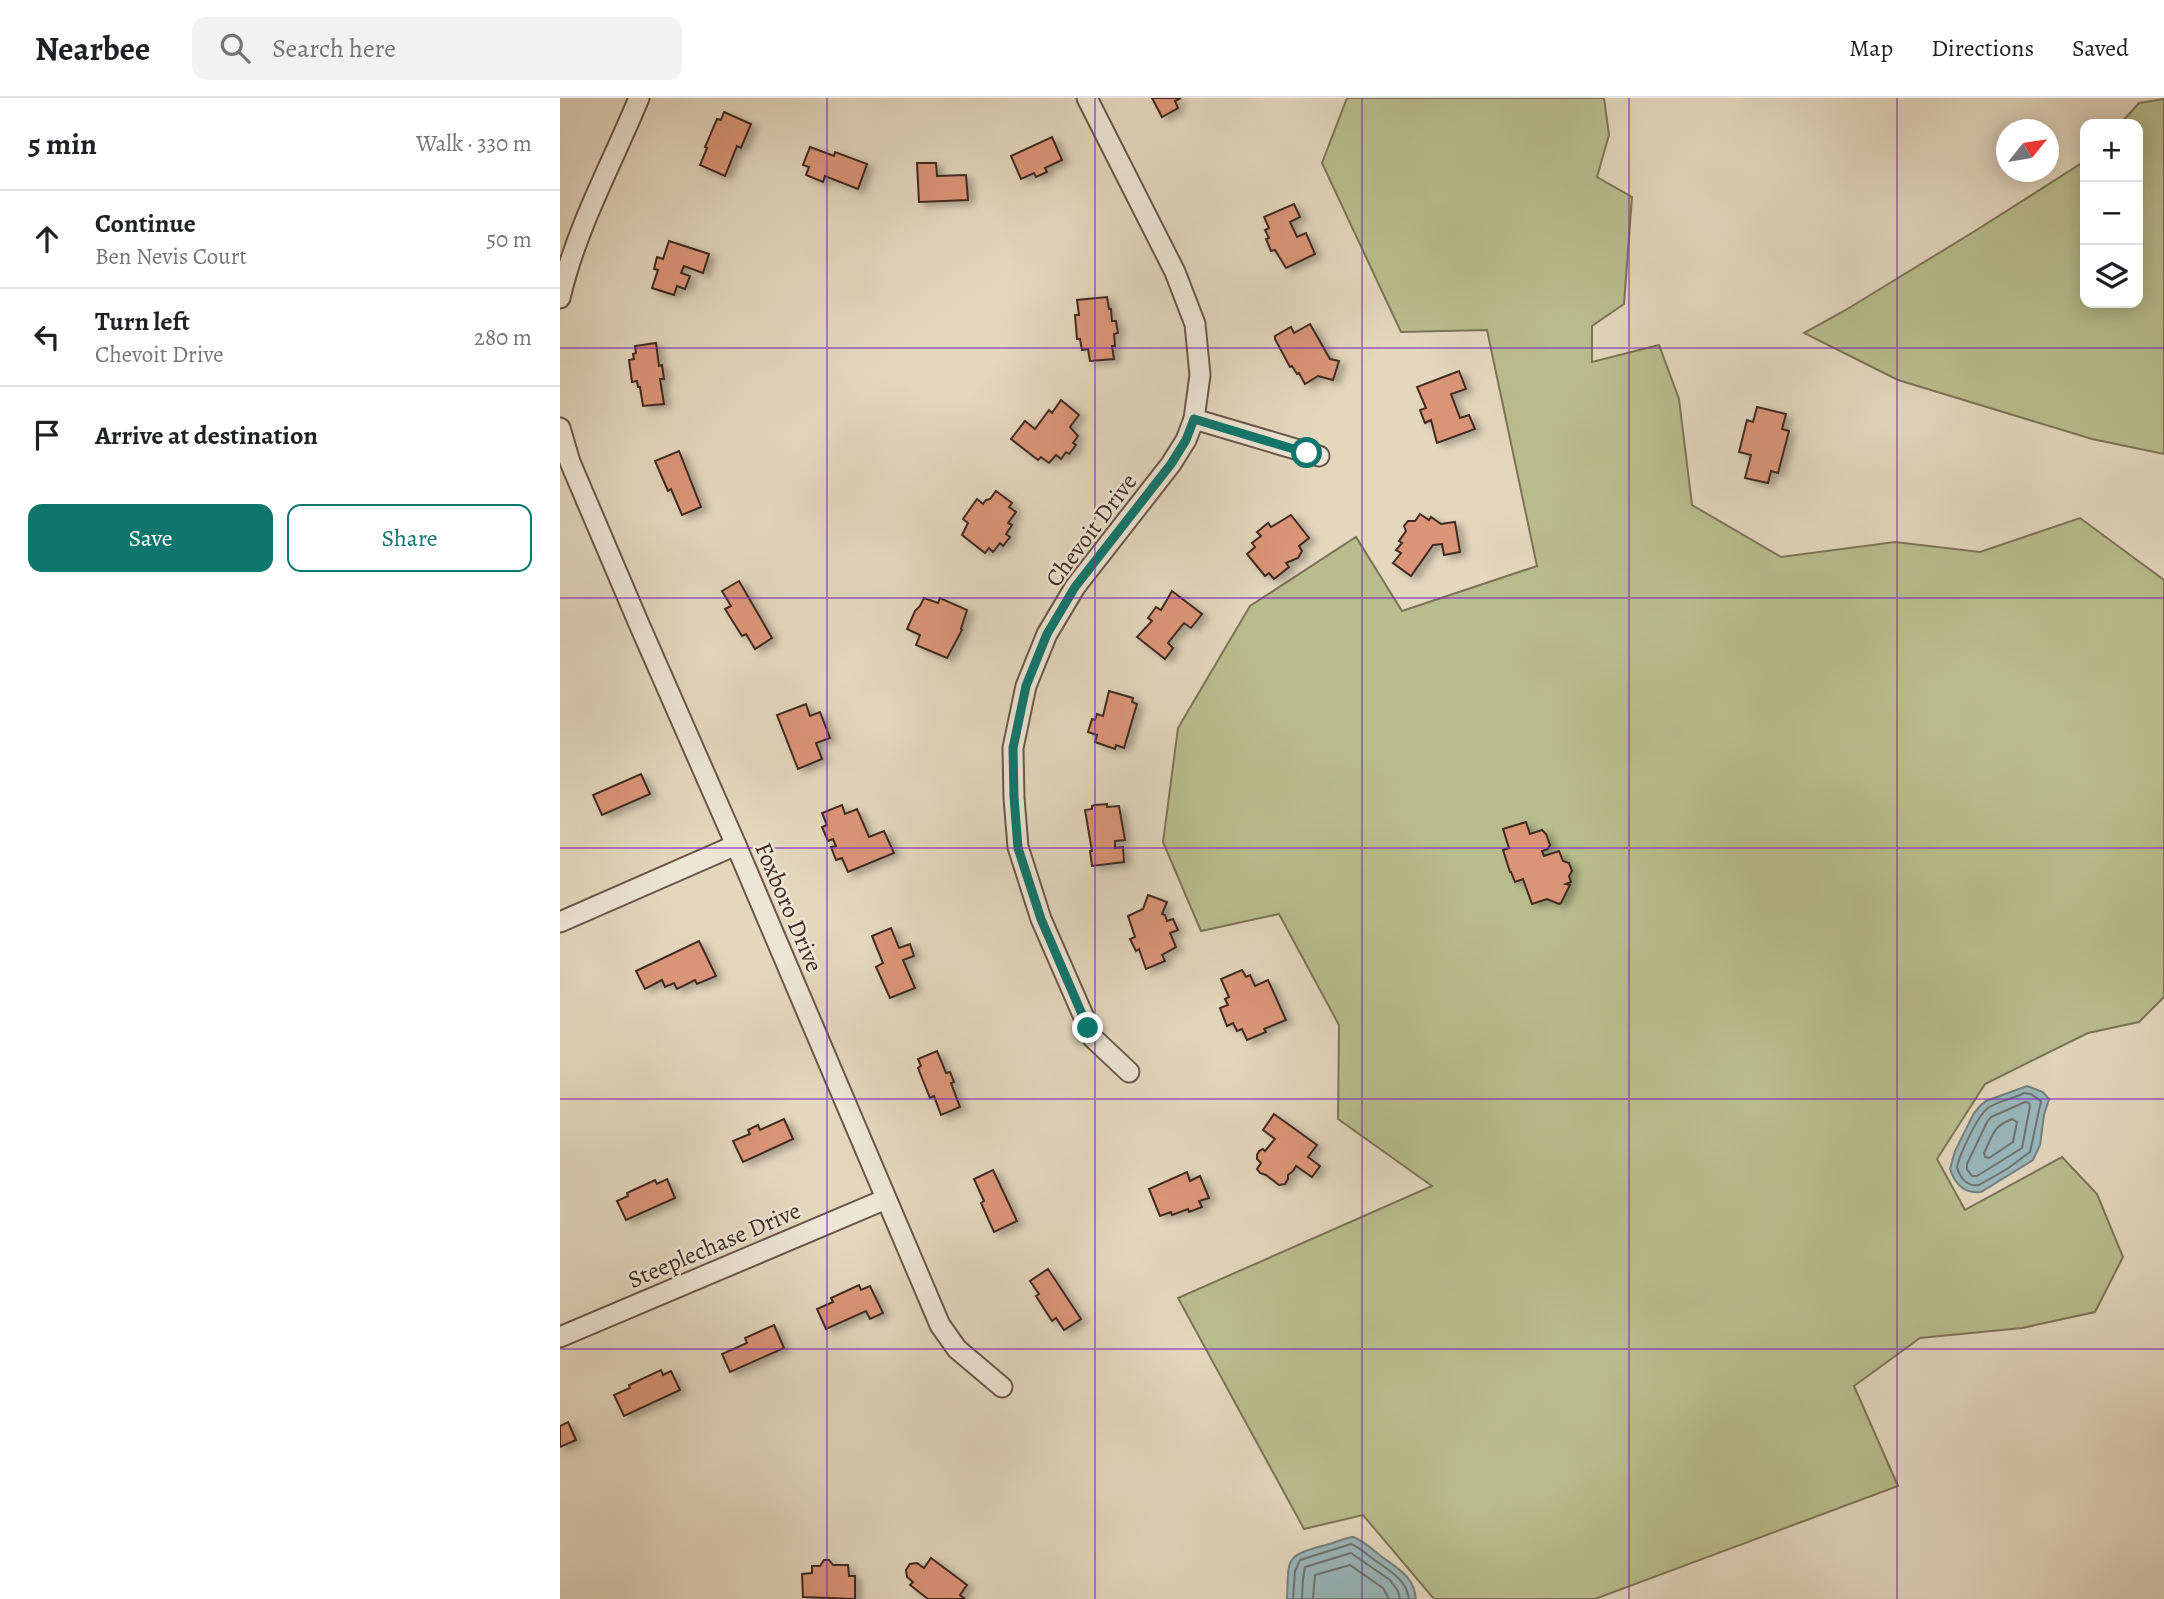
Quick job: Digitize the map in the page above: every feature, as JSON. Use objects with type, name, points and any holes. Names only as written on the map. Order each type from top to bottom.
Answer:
[{"type":"street","points":[[560,298],[580,236],[639,98]]},
{"type":"street","name":"Chevoit Drive","points":[[1087,98],[1175,272],[1195,324],[1200,375],[1194,419],[1186,440],[1171,464],[1075,587],[1047,634],[1026,686],[1013,748],[1014,797],[1018,848],[1041,919],[1093,1038],[1129,1072]]},
{"type":"street","points":[[1194,419],[1319,456]]},
{"type":"street","name":"Foxboro Drive","points":[[560,428],[570,462],[596,524],[940,1325],[957,1349],[1002,1387]]},
{"type":"street","points":[[560,922],[736,845]]},
{"type":"street","name":"Steeplechase Drive","points":[[560,1337],[886,1199]]},
{"type":"green space","points":[[1347,98],[1604,98],[1609,135],[1597,177],[1632,197],[1624,304],[1592,326],[1592,362],[1659,345],[1679,399],[1692,505],[1781,557],[1895,542],[1980,552],[2080,518],[2164,580],[2164,997],[2139,1022],[2088,1033],[1985,1084],[1937,1159],[1965,1210],[2062,1157],[2097,1194],[2123,1257],[2095,1312],[2022,1328],[1920,1338],[1854,1386],[1898,1486],[1595,1599],[1434,1599],[1363,1515],[1304,1529],[1178,1298],[1432,1186],[1338,1119],[1339,1025],[1279,914],[1201,931],[1163,842],[1178,728],[1250,606],[1356,537],[1402,611],[1537,566],[1487,330],[1401,332],[1322,163]]},
{"type":"green space","points":[[2164,99],[2164,454],[2092,439],[1898,380],[1804,333],[2052,182],[2059,182],[2059,178],[2080,164],[2080,308],[2143,308],[2143,119],[2125,119],[2139,103]]},
{"type":"water","points":[[2027,1086],[2043,1092],[2049,1099],[2040,1145],[2033,1160],[1981,1192],[1965,1190],[1950,1169],[1955,1151],[1974,1113],[1986,1101]]},
{"type":"water","points":[[1353,1537],[1402,1572],[1411,1583],[1416,1599],[1287,1599],[1289,1567],[1295,1556]]},
{"type":"building","points":[[1152,98],[1181,98],[1175,101],[1178,108],[1162,117]]},
{"type":"building","points":[[724,112],[751,124],[741,148],[737,146],[725,176],[700,165],[717,119],[721,120]]},
{"type":"building","points":[[1052,137],[1062,160],[1045,168],[1047,172],[1036,177],[1034,173],[1021,179],[1011,156]]},
{"type":"building","points":[[810,147],[834,156],[835,152],[867,164],[858,189],[825,176],[823,182],[806,175],[809,167],[803,165]]},
{"type":"building","points":[[917,163],[936,163],[937,176],[966,175],[968,200],[919,202]]},
{"type":"building","points":[[1294,204],[1300,217],[1290,222],[1297,237],[1306,233],[1315,254],[1286,268],[1275,250],[1271,251],[1265,230],[1269,228],[1264,217]]},
{"type":"building","points":[[669,241],[709,254],[703,273],[684,266],[681,273],[690,276],[685,289],[677,286],[674,295],[652,288],[658,270],[654,269],[657,257],[663,259]]},
{"type":"building","points":[[1107,297],[1112,321],[1116,321],[1118,333],[1114,334],[1115,346],[1112,346],[1114,359],[1090,361],[1088,349],[1082,350],[1080,339],[1077,339],[1077,300]]},
{"type":"building","points":[[1310,324],[1330,359],[1339,361],[1333,380],[1318,376],[1305,384],[1299,373],[1290,367],[1275,339],[1275,336],[1291,327],[1294,333]]},
{"type":"building","points":[[656,343],[664,379],[660,379],[664,404],[643,406],[640,387],[637,381],[632,382],[629,360],[634,359],[635,346]]},
{"type":"building","points":[[1459,371],[1466,389],[1451,394],[1460,418],[1469,415],[1475,429],[1437,443],[1431,420],[1425,423],[1420,410],[1426,408],[1417,387]]},
{"type":"building","points":[[1061,400],[1079,415],[1070,427],[1078,436],[1073,443],[1076,445],[1061,459],[1056,455],[1049,463],[1041,457],[1038,460],[1011,439],[1025,421],[1035,429],[1049,410],[1052,413]]},
{"type":"building","points":[[1757,407],[1786,414],[1782,429],[1789,431],[1778,473],[1771,471],[1768,483],[1745,478],[1751,455],[1739,452],[1747,420],[1753,422]]},
{"type":"building","points":[[679,451],[701,507],[682,515],[655,461]]},
{"type":"building","points":[[996,491],[1012,503],[1009,507],[1016,512],[1008,523],[1012,525],[1006,534],[1010,537],[1003,546],[1000,543],[993,552],[989,548],[985,553],[962,535],[968,523],[963,519],[977,499],[983,504]]},
{"type":"building","points":[[1420,514],[1441,524],[1455,522],[1460,552],[1444,555],[1442,544],[1433,545],[1411,576],[1393,563],[1401,553],[1396,550],[1406,531],[1404,526],[1408,521],[1415,521]]},
{"type":"building","points":[[1291,515],[1309,538],[1299,546],[1302,551],[1298,558],[1286,563],[1289,567],[1274,579],[1269,573],[1265,576],[1247,554],[1255,547],[1252,543],[1261,536],[1257,532],[1268,523],[1271,527]]},
{"type":"building","points":[[739,581],[772,638],[755,649],[746,634],[742,636],[725,609],[731,606],[722,591]]},
{"type":"building","points":[[1172,591],[1202,614],[1191,628],[1184,623],[1168,643],[1173,648],[1165,659],[1137,637],[1152,621],[1148,618],[1156,607],[1161,610]]},
{"type":"building","points":[[924,598],[938,603],[940,598],[967,610],[962,630],[947,658],[916,645],[920,635],[907,629]]},
{"type":"building","points":[[1109,691],[1133,698],[1132,702],[1137,704],[1124,748],[1116,745],[1115,749],[1095,742],[1097,735],[1088,732],[1092,719],[1095,720],[1097,714],[1103,716]]},
{"type":"building","points":[[806,704],[810,716],[820,712],[830,738],[816,743],[822,759],[798,769],[777,715]]},
{"type":"building","points":[[641,774],[650,794],[602,815],[593,795]]},
{"type":"building","points":[[1107,804],[1107,807],[1119,806],[1125,840],[1115,841],[1115,848],[1123,847],[1124,862],[1092,866],[1085,810],[1092,809],[1095,805]]},
{"type":"building","points":[[842,805],[845,814],[857,809],[869,837],[884,831],[894,853],[848,872],[842,858],[836,860],[831,847],[836,846],[833,839],[828,841],[822,827],[827,825],[822,813]]},
{"type":"building","points":[[1526,822],[1530,834],[1542,830],[1546,834],[1550,845],[1542,851],[1544,856],[1559,851],[1563,861],[1569,863],[1572,871],[1569,876],[1571,882],[1566,884],[1570,885],[1559,904],[1547,899],[1532,904],[1523,879],[1515,882],[1510,872],[1503,850],[1509,848],[1503,829]]},
{"type":"building","points":[[1148,895],[1167,902],[1162,914],[1167,921],[1173,919],[1178,930],[1170,933],[1176,947],[1162,955],[1165,961],[1146,969],[1139,949],[1136,951],[1130,939],[1135,937],[1128,916],[1143,909]]},
{"type":"building","points":[[891,928],[899,948],[910,944],[914,956],[903,960],[915,988],[890,998],[876,967],[883,963],[872,936]]},
{"type":"building","points":[[699,941],[716,976],[697,984],[695,980],[677,989],[674,983],[665,987],[662,980],[645,989],[636,971]]},
{"type":"building","points":[[1242,970],[1246,977],[1250,975],[1255,986],[1268,980],[1286,1020],[1247,1040],[1242,1029],[1237,1031],[1233,1023],[1227,1026],[1220,1008],[1228,1005],[1225,999],[1229,997],[1221,979]]},
{"type":"building","points":[[937,1051],[946,1073],[950,1072],[960,1107],[941,1115],[934,1096],[930,1098],[918,1068],[921,1066],[918,1059]]},
{"type":"building","points":[[1274,1114],[1317,1145],[1308,1157],[1320,1166],[1312,1177],[1296,1166],[1288,1175],[1285,1184],[1279,1185],[1257,1169],[1261,1163],[1257,1159],[1259,1151],[1265,1151],[1275,1139],[1263,1130]]},
{"type":"building","points":[[784,1119],[793,1139],[743,1162],[733,1141],[750,1134],[748,1130],[758,1125],[760,1130]]},
{"type":"building","points":[[993,1170],[1017,1221],[994,1232],[974,1179]]},
{"type":"building","points":[[1187,1172],[1190,1181],[1200,1176],[1209,1198],[1199,1201],[1202,1207],[1189,1212],[1188,1209],[1160,1216],[1149,1189]]},
{"type":"building","points":[[667,1179],[675,1198],[626,1220],[617,1201],[628,1196],[627,1193],[655,1180],[657,1184]]},
{"type":"building","points":[[1048,1269],[1081,1319],[1064,1330],[1056,1318],[1052,1321],[1030,1281]]},
{"type":"building","points":[[859,1285],[861,1290],[870,1286],[883,1313],[870,1319],[866,1311],[826,1329],[817,1309],[833,1302],[831,1298]]},
{"type":"building","points":[[774,1325],[784,1348],[730,1372],[722,1354],[747,1343],[745,1338]]},
{"type":"building","points":[[661,1370],[663,1375],[671,1371],[680,1390],[624,1416],[614,1395]]},
{"type":"building","points":[[568,1422],[576,1440],[560,1447],[560,1426]]},
{"type":"building","points":[[931,1558],[967,1585],[960,1595],[965,1599],[928,1599],[910,1585],[913,1582],[907,1577],[906,1570],[910,1564],[917,1563],[924,1568]]},
{"type":"building","points":[[824,1560],[829,1560],[833,1565],[848,1565],[849,1576],[855,1576],[855,1599],[803,1597],[802,1574],[812,1573],[812,1566],[820,1566]]},
{"type":"route","points":[[1088,1028],[1041,919],[1018,848],[1013,748],[1026,686],[1047,634],[1075,587],[1171,464],[1186,440],[1194,419],[1307,453]]}]
